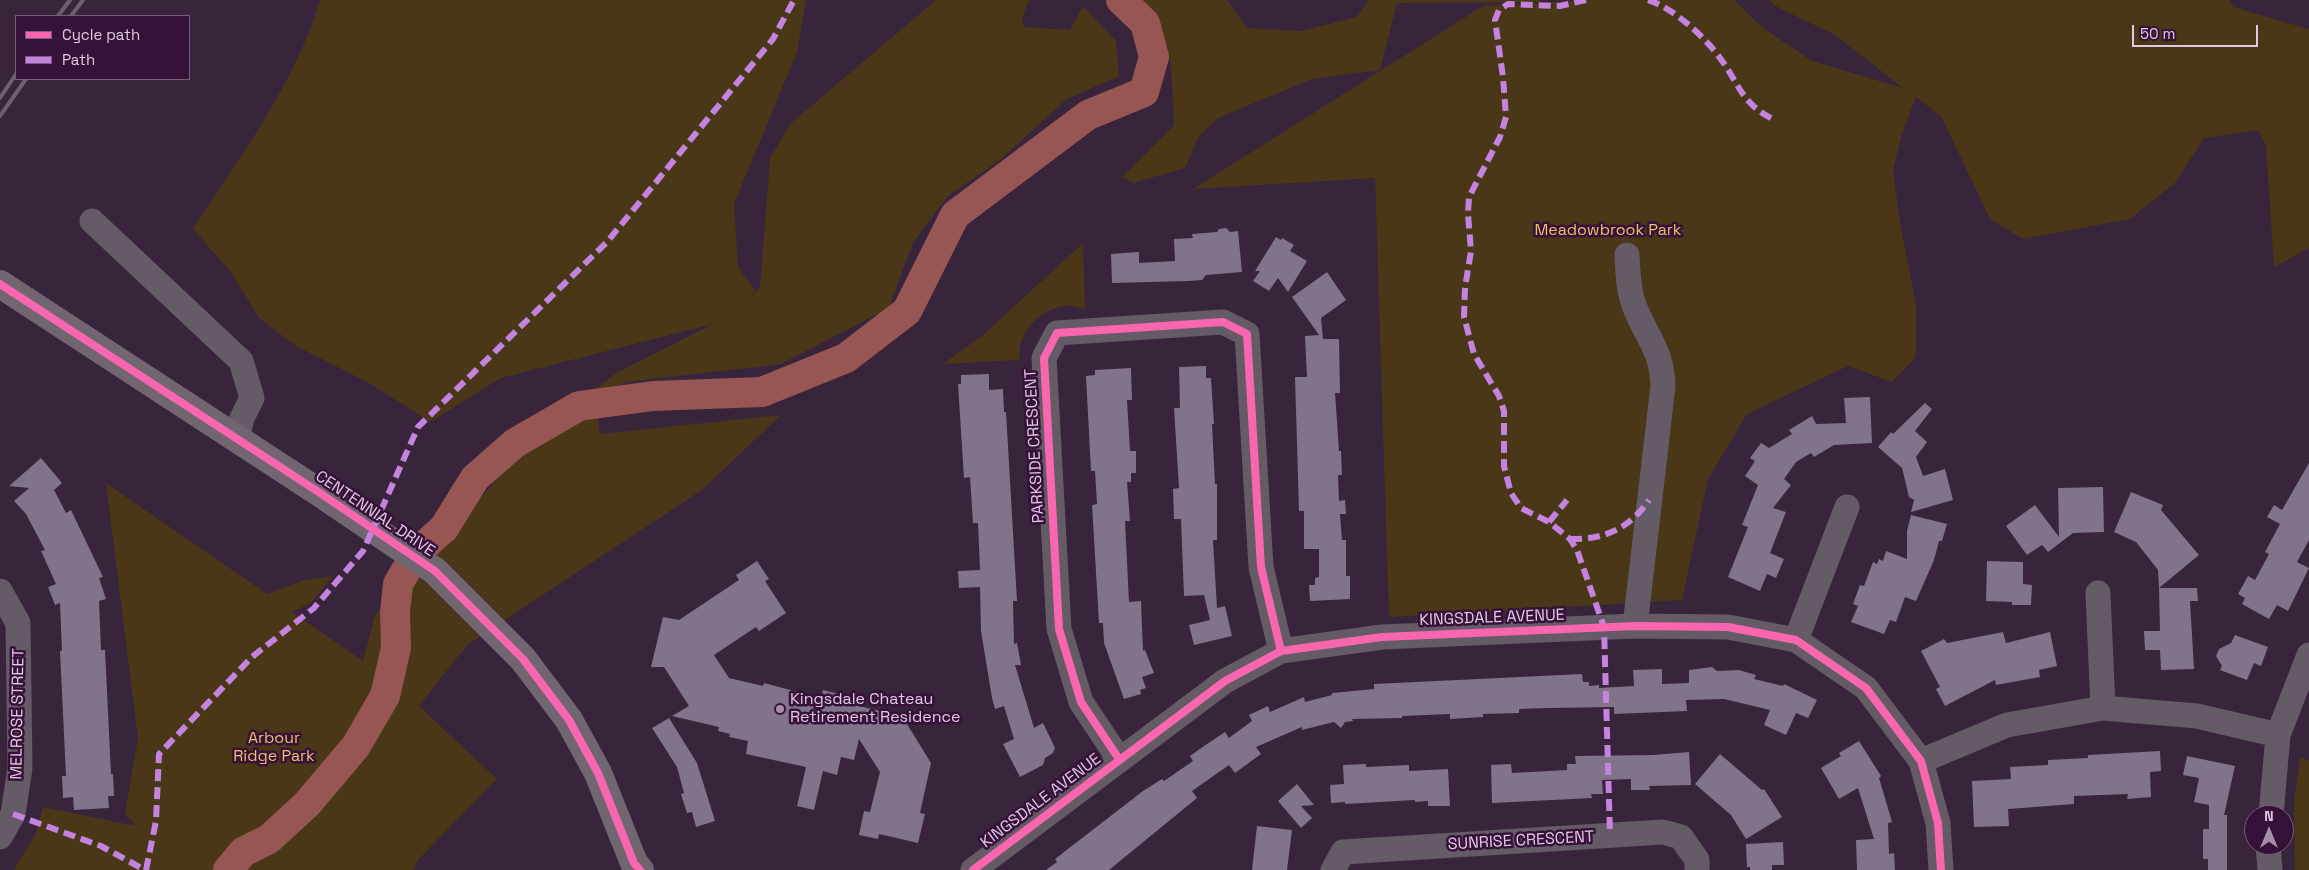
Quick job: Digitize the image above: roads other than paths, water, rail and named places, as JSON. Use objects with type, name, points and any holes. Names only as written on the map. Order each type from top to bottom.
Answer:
[{"type":"main road","name":"CENTENNIAL DRIVE","points":[[0,284],[317,491],[435,571],[523,659],[568,720],[598,773],[636,868]]},
{"type":"street","points":[[92,221],[241,361],[252,398],[242,418],[237,439]]},
{"type":"street","points":[[1627,254],[1632,299],[1655,344],[1662,370],[1662,386],[1635,626]]},
{"type":"street","name":"PARKSIDE CRESCENT","points":[[1119,759],[1081,702],[1059,629],[1044,358],[1057,333],[1223,322],[1247,334],[1261,567],[1281,651]]},
{"type":"street","points":[[1796,640],[1847,507]]},
{"type":"street","name":"MELROSE STREET","points":[[0,592],[18,624],[10,768],[13,814],[0,837]]},
{"type":"street","points":[[2098,593],[2103,708]]},
{"type":"street","name":"KINGSDALE AVENUE","points":[[973,870],[1225,681],[1281,651],[1382,637],[1635,626],[1728,627],[1796,640],[1866,688],[1921,761],[1938,823],[1941,870]]},
{"type":"street","points":[[2271,805],[2278,735],[2309,655]]},
{"type":"street","points":[[1921,761],[2007,725],[2103,708],[2197,716],[2278,735]]},
{"type":"street","name":"SUNRISE CRESCENT","points":[[1334,870],[1342,852],[1663,832],[1681,837],[1697,860],[1697,870]]},
{"type":"street","points":[[2269,855],[2270,870]]},
{"type":"waterway","points":[[228,870],[243,852],[269,839],[307,804],[356,746],[385,696],[396,648],[395,612],[398,584],[416,553],[444,528],[475,478],[515,443],[579,406],[653,396],[762,392],[846,358],[907,311],[955,215],[1088,115],[1144,92],[1154,57],[1145,23],[1121,0]]},
{"type":"railway","points":[[59,15],[70,0]]},
{"type":"railway","points":[[72,15],[83,0]]},
{"type":"railway","points":[[0,98],[15,76]]},
{"type":"railway","points":[[0,116],[25,80]]},
{"type":"place","name":"Kingsdale Chateau Retirement Residence","points":[[780,709]]},
{"type":"park label","name":"Meadowbrook Park","points":[[1608,231]]},
{"type":"park label","name":"Arbour Ridge Park","points":[[274,748]]}]
